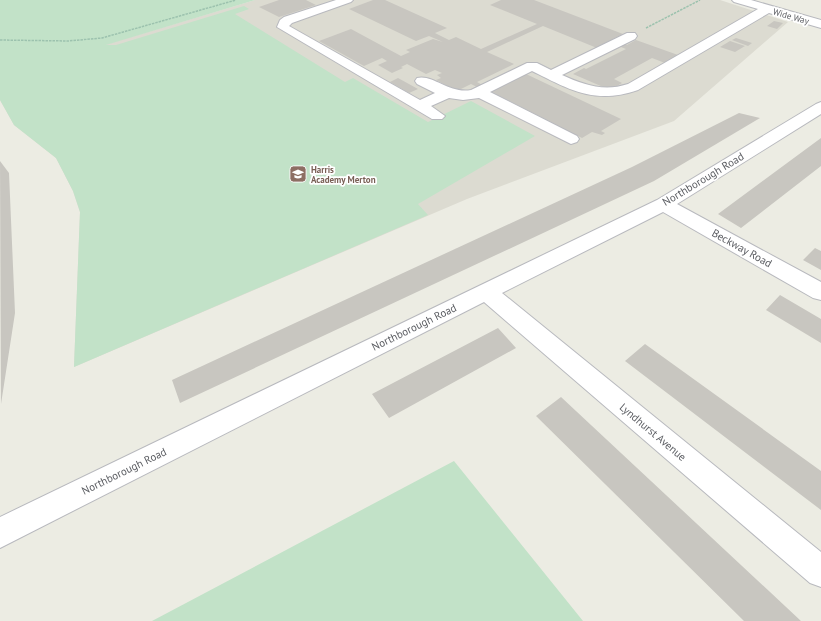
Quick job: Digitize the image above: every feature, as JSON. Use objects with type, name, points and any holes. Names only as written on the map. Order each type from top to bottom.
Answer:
[{"type":"street","points":[[347,0],[288,20],[284,23],[283,27],[437,116]]},
{"type":"street","name":"Wide Way","points":[[738,0],[821,24]]},
{"type":"street","points":[[422,80],[447,93],[463,96],[479,92],[532,66],[587,91],[603,93],[619,92],[633,86],[767,9]]},
{"type":"street","points":[[551,75],[631,36]]},
{"type":"street","points":[[479,92],[571,139]]},
{"type":"street","points":[[420,106],[447,93]]},
{"type":"street","name":"Northborough Road","points":[[0,534],[485,291],[663,204],[821,107]]},
{"type":"street","name":"Beckway Road","points":[[663,204],[821,292]]},
{"type":"street","name":"Lyndhurst Avenue","points":[[485,291],[821,572]]},
{"type":"path","points":[[0,40],[68,41],[102,38],[236,0]]},
{"type":"path","points":[[631,36],[700,0]]},
{"type":"shaded area","name":"Harris Academy Merton","points":[[255,0],[720,0],[788,22],[674,121],[467,199],[74,367],[80,212],[73,191],[56,158],[14,125],[0,100],[0,76]]},
{"type":"green space","name":"Harris Academy Merton","points":[[0,0],[255,0],[106,45],[116,45],[244,6],[249,9],[235,14],[345,82],[353,78],[428,122],[471,101],[535,136],[418,204],[428,215],[74,367],[80,212],[73,191],[56,158],[14,125],[0,100]]},
{"type":"green space","points":[[454,461],[583,621],[152,621]]},
{"type":"building","points":[[279,0],[306,0],[316,5],[279,17],[259,7]]},
{"type":"building","points":[[373,0],[385,0],[447,28],[435,33],[449,40],[456,37],[481,49],[537,24],[490,5],[501,0],[534,0],[623,34],[613,39],[627,45],[636,40],[678,55],[665,63],[652,58],[614,79],[622,83],[610,90],[573,74],[626,49],[608,42],[597,48],[543,26],[487,52],[514,64],[477,82],[484,86],[479,88],[471,84],[457,91],[436,80],[441,78],[437,75],[442,73],[435,70],[426,74],[407,64],[401,67],[403,68],[392,73],[378,65],[387,61],[382,58],[364,66],[319,41],[351,29],[401,56],[410,52],[406,50],[433,39],[443,42],[429,36],[416,41],[349,9]]},
{"type":"building","points":[[774,21],[783,23],[777,29],[767,26]]},
{"type":"building","points":[[736,38],[752,43],[748,46],[732,40]]},
{"type":"building","points":[[730,41],[745,46],[735,52],[720,47]]},
{"type":"building","points":[[526,74],[621,119],[601,131],[605,133],[602,135],[592,132],[582,138],[490,91]]},
{"type":"building","points":[[398,78],[418,89],[409,93],[390,82]]},
{"type":"building","points":[[739,113],[760,118],[654,181],[180,403],[172,380],[632,167]]},
{"type":"building","points":[[821,138],[821,166],[741,228],[718,214]]},
{"type":"building","points":[[0,161],[9,173],[15,313],[1,404]]},
{"type":"building","points":[[815,248],[821,251],[821,270],[803,260]]},
{"type":"building","points":[[780,295],[821,319],[821,343],[766,310]]},
{"type":"building","points":[[498,328],[516,348],[389,418],[372,394]]},
{"type":"building","points":[[645,344],[821,471],[821,510],[625,361]]},
{"type":"building","points":[[561,397],[801,621],[744,621],[536,416]]},
{"type":"place","name":"Harris Academy Merton","points":[[298,174]]}]
